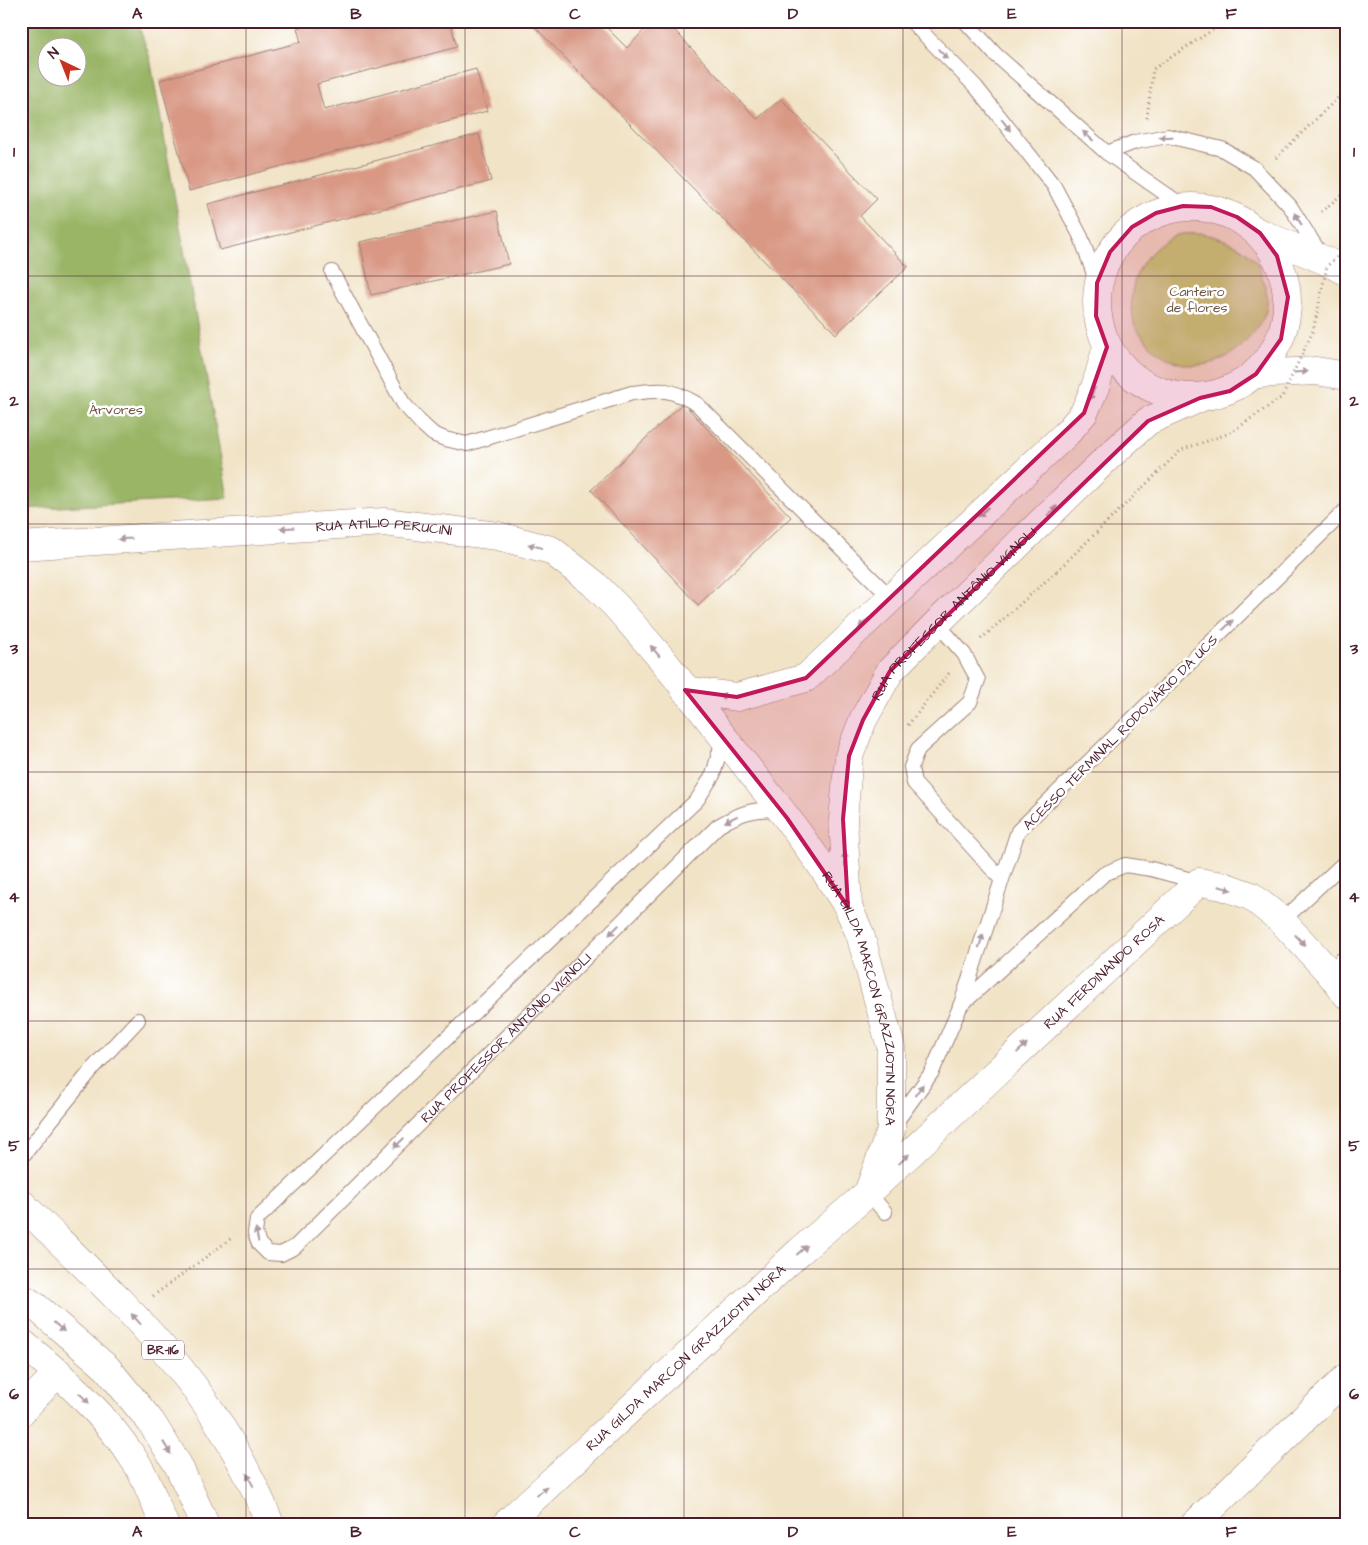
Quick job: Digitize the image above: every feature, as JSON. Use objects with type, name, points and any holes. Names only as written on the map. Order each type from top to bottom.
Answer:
[{"type":"main road","points":[[1183,206],[1211,207],[1237,217],[1260,234],[1277,256],[1288,297],[1281,339],[1256,374],[1230,390],[1200,398],[1162,394],[1130,376],[1106,347],[1096,316],[1098,282],[1110,252],[1132,227],[1156,213],[1183,206]]},
{"type":"main road","points":[[1260,234],[1339,260]]},
{"type":"main road","points":[[685,690],[737,697],[806,678],[1067,433],[1084,413],[1096,385],[1106,347]]},
{"type":"main road","points":[[1256,374],[1316,371],[1347,376]]},
{"type":"main road","name":"RUA PROFESSOR ANTÔNIO VIGNOLI","points":[[848,907],[843,818],[849,756],[863,720],[890,671],[937,622],[1148,421],[1200,398]]},
{"type":"main road","name":"RUA ATILIO PERUCINI","points":[[21,546],[384,522],[498,536],[551,550],[593,582],[644,637],[685,690]]},
{"type":"main road","name":"RUA GILDA MARCON GRAZZIOTIN NÓRA","points":[[506,1524],[799,1252],[877,1202],[891,1130],[891,1047],[860,934],[848,907],[819,862],[685,690]]},
{"type":"main road","points":[[1199,882],[1223,886],[1251,896],[1338,964],[1347,995]]},
{"type":"main road","name":"RUA FERDINANDO ROSA","points":[[877,1202],[1199,882]]},
{"type":"main road","name":"BR-116","points":[[21,1203],[130,1313],[182,1371],[222,1428],[261,1501],[270,1524]]},
{"type":"main road","points":[[21,1297],[35,1306],[107,1368],[151,1422],[178,1465],[205,1524]]},
{"type":"main road","points":[[21,1342],[58,1372],[102,1416],[138,1465],[164,1524]]},
{"type":"main road","points":[[21,1412],[58,1372]]},
{"type":"main road","points":[[1195,1524],[1347,1377]]},
{"type":"lane","points":[[911,21],[976,87],[1054,186],[1081,237],[1098,282]]},
{"type":"lane","points":[[965,21],[995,54],[1107,153],[1183,206]]},
{"type":"lane","points":[[1107,153],[1135,142],[1168,136],[1222,149],[1254,168],[1290,206],[1303,227],[1339,260]]},
{"type":"lane","points":[[332,272],[403,403],[433,434],[467,444],[632,393],[669,390],[697,404],[891,598]]},
{"type":"lane","name":"ACESSO TERMINAL RODOVIÁRIO DA UCS","points":[[891,1130],[932,1072],[960,1007],[1018,831],[1347,508]]},
{"type":"lane","points":[[937,622],[964,654],[978,680],[970,702],[918,749],[911,767],[914,783],[1002,879]]},
{"type":"lane","points":[[257,1219],[697,800],[713,776],[723,739]]},
{"type":"lane","name":"RUA PROFESSOR ANTÔNIO VIGNOLI","points":[[257,1219],[255,1233],[259,1244],[268,1252],[280,1254],[295,1247],[718,826],[734,816],[757,809],[778,809]]},
{"type":"lane","points":[[1282,921],[1347,860]]},
{"type":"lane","points":[[960,1007],[1104,874],[1125,865],[1151,869],[1199,882]]},
{"type":"lane","points":[[21,1158],[93,1068],[138,1020]]},
{"type":"path","points":[[1145,140],[1153,69],[1226,21]]},
{"type":"path","points":[[1259,174],[1347,89]]},
{"type":"path","points":[[1303,227],[1347,190]]},
{"type":"path","points":[[1057,571],[1181,450],[1230,434],[1282,397],[1313,332],[1327,266],[1339,260]]},
{"type":"path","points":[[130,1313],[257,1219]]},
{"type":"highlighted area","points":[[1183,206],[1211,207],[1237,217],[1260,233],[1277,256],[1288,297],[1281,339],[1256,374],[1230,391],[1200,398],[1148,421],[890,671],[863,720],[849,756],[843,819],[848,907],[787,818],[685,690],[737,697],[806,678],[1084,413],[1107,347],[1096,316],[1097,283],[1110,252],[1132,227],[1156,213]]},
{"type":"green space","name":"Árvores","points":[[21,21],[137,21],[150,58],[228,498],[21,509]]},
{"type":"green space","name":"Canteiro de flores","points":[[1200,233],[1232,243],[1253,258],[1258,265],[1266,292],[1267,307],[1258,327],[1236,351],[1211,363],[1198,365],[1172,360],[1148,343],[1135,326],[1131,298],[1136,276],[1155,249],[1174,236]]},
{"type":"building","points":[[321,21],[450,21],[457,47],[317,84],[324,110],[476,69],[487,111],[189,191],[160,80],[301,42],[297,28]]},
{"type":"building","points":[[529,21],[600,21],[627,48],[653,21],[666,21],[757,119],[781,99],[877,199],[860,216],[908,267],[836,334]]},
{"type":"building","points":[[479,134],[491,181],[220,250],[208,204]]},
{"type":"building","points":[[497,211],[509,264],[371,295],[360,242]]},
{"type":"building","points":[[683,403],[791,517],[698,605],[591,490]]}]
